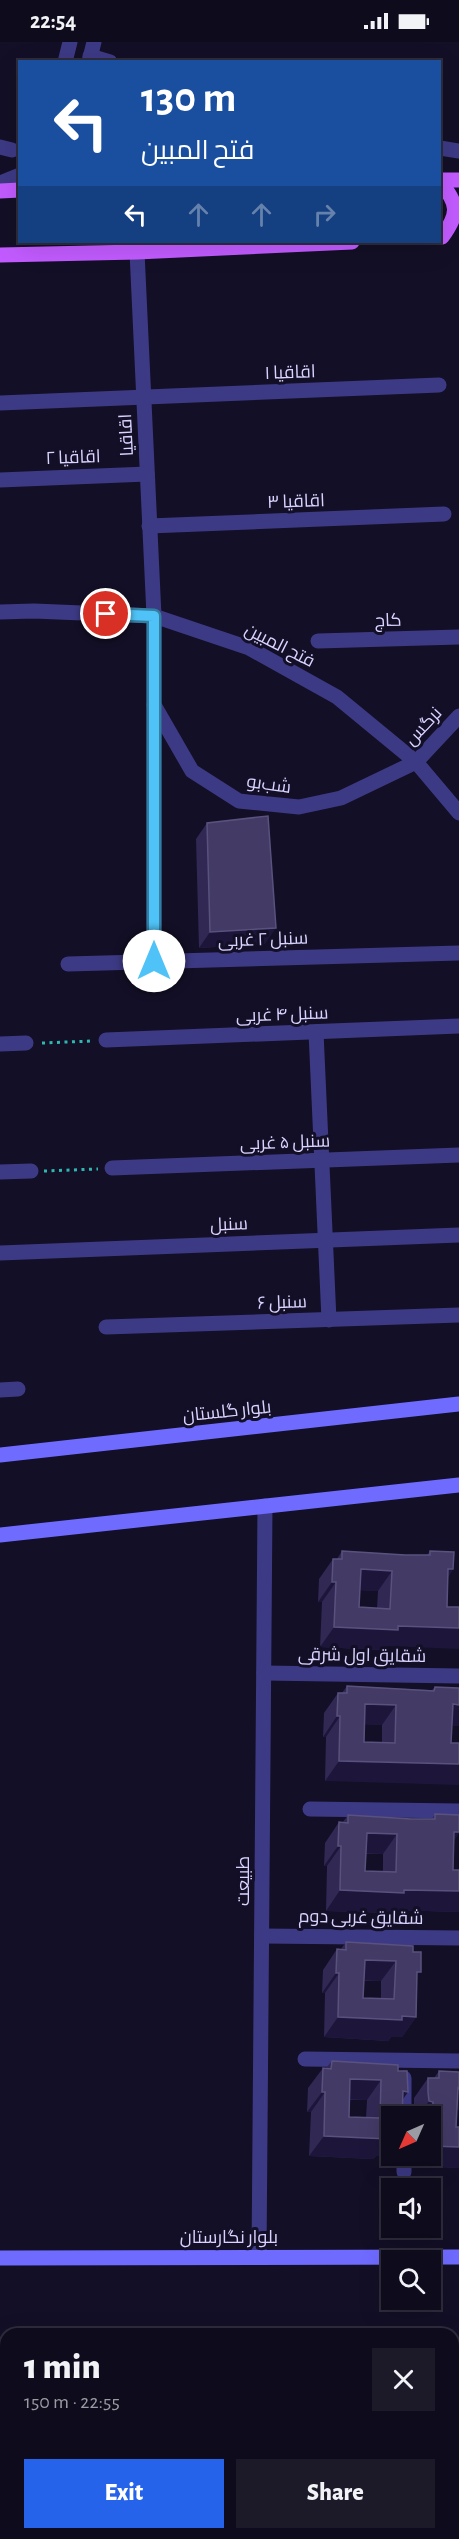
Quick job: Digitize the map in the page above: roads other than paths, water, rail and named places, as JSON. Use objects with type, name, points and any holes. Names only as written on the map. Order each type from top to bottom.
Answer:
[{"type":"main road","points":[[441,181],[459,180]]},
{"type":"main road","points":[[441,182],[451,195],[457,211],[452,225],[441,237]]},
{"type":"main road","points":[[0,191],[18,190]]},
{"type":"main road","points":[[441,237],[459,236]]},
{"type":"main road","points":[[0,255],[137,252],[330,243]]},
{"type":"main road","name":"بلوار گلستان","points":[[0,1455],[459,1404]]},
{"type":"main road","points":[[0,1535],[459,1485]]},
{"type":"main road","name":"بلوار نگارستان","points":[[0,2258],[459,2258]]},
{"type":"street","points":[[66,60],[70,42]]},
{"type":"street","points":[[91,53],[106,60]]},
{"type":"street","points":[[441,148],[459,151]]},
{"type":"street","points":[[0,183],[18,176]]},
{"type":"street","name":"اقاقیا","points":[[137,252],[154,616],[154,961]]},
{"type":"street","name":"اقاقیا ۱","points":[[0,403],[439,385]]},
{"type":"street","name":"اقاقیا ۲","points":[[0,480],[147,474]]},
{"type":"street","name":"اقاقیا ۳","points":[[149,526],[444,514]]},
{"type":"street","name":"فتح المبین","points":[[0,612],[34,611],[154,616],[249,648],[337,697],[416,762],[459,813]]},
{"type":"street","name":"کاج","points":[[318,641],[459,637]]},
{"type":"street","name":"شب‌بو","points":[[154,704],[192,771],[239,801],[299,807],[341,798],[416,762]]},
{"type":"street","name":"نرگس","points":[[416,762],[459,716]]},
{"type":"street","name":"سنبل ۲ غربی","points":[[68,964],[459,953]]},
{"type":"street","name":"سنبل ۴ غربی","points":[[106,1040],[459,1026]]},
{"type":"street","points":[[316,1032],[329,1320]]},
{"type":"street","points":[[0,1044],[26,1043]]},
{"type":"street","name":"سنبل ۵ غربی","points":[[112,1168],[459,1155]]},
{"type":"street","points":[[0,1172],[31,1171]]},
{"type":"street","name":"سنبل","points":[[0,1253],[459,1234]]},
{"type":"street","name":"سنبل ۶","points":[[106,1327],[459,1316]]},
{"type":"street","points":[[0,1390],[18,1389]]},
{"type":"street","name":"طبیعت","points":[[259,2257],[265,1506]]},
{"type":"street","name":"شقایق اول شرقی","points":[[264,1673],[459,1676]]},
{"type":"street","points":[[310,1809],[459,1811]]},
{"type":"street","name":"شقایق غربی دوم","points":[[262,1935],[459,1938]]},
{"type":"street","points":[[304,2059],[459,2061]]},
{"type":"street","points":[[404,2060],[404,2106]]},
{"type":"street","points":[[404,2166],[404,2172]]}]
